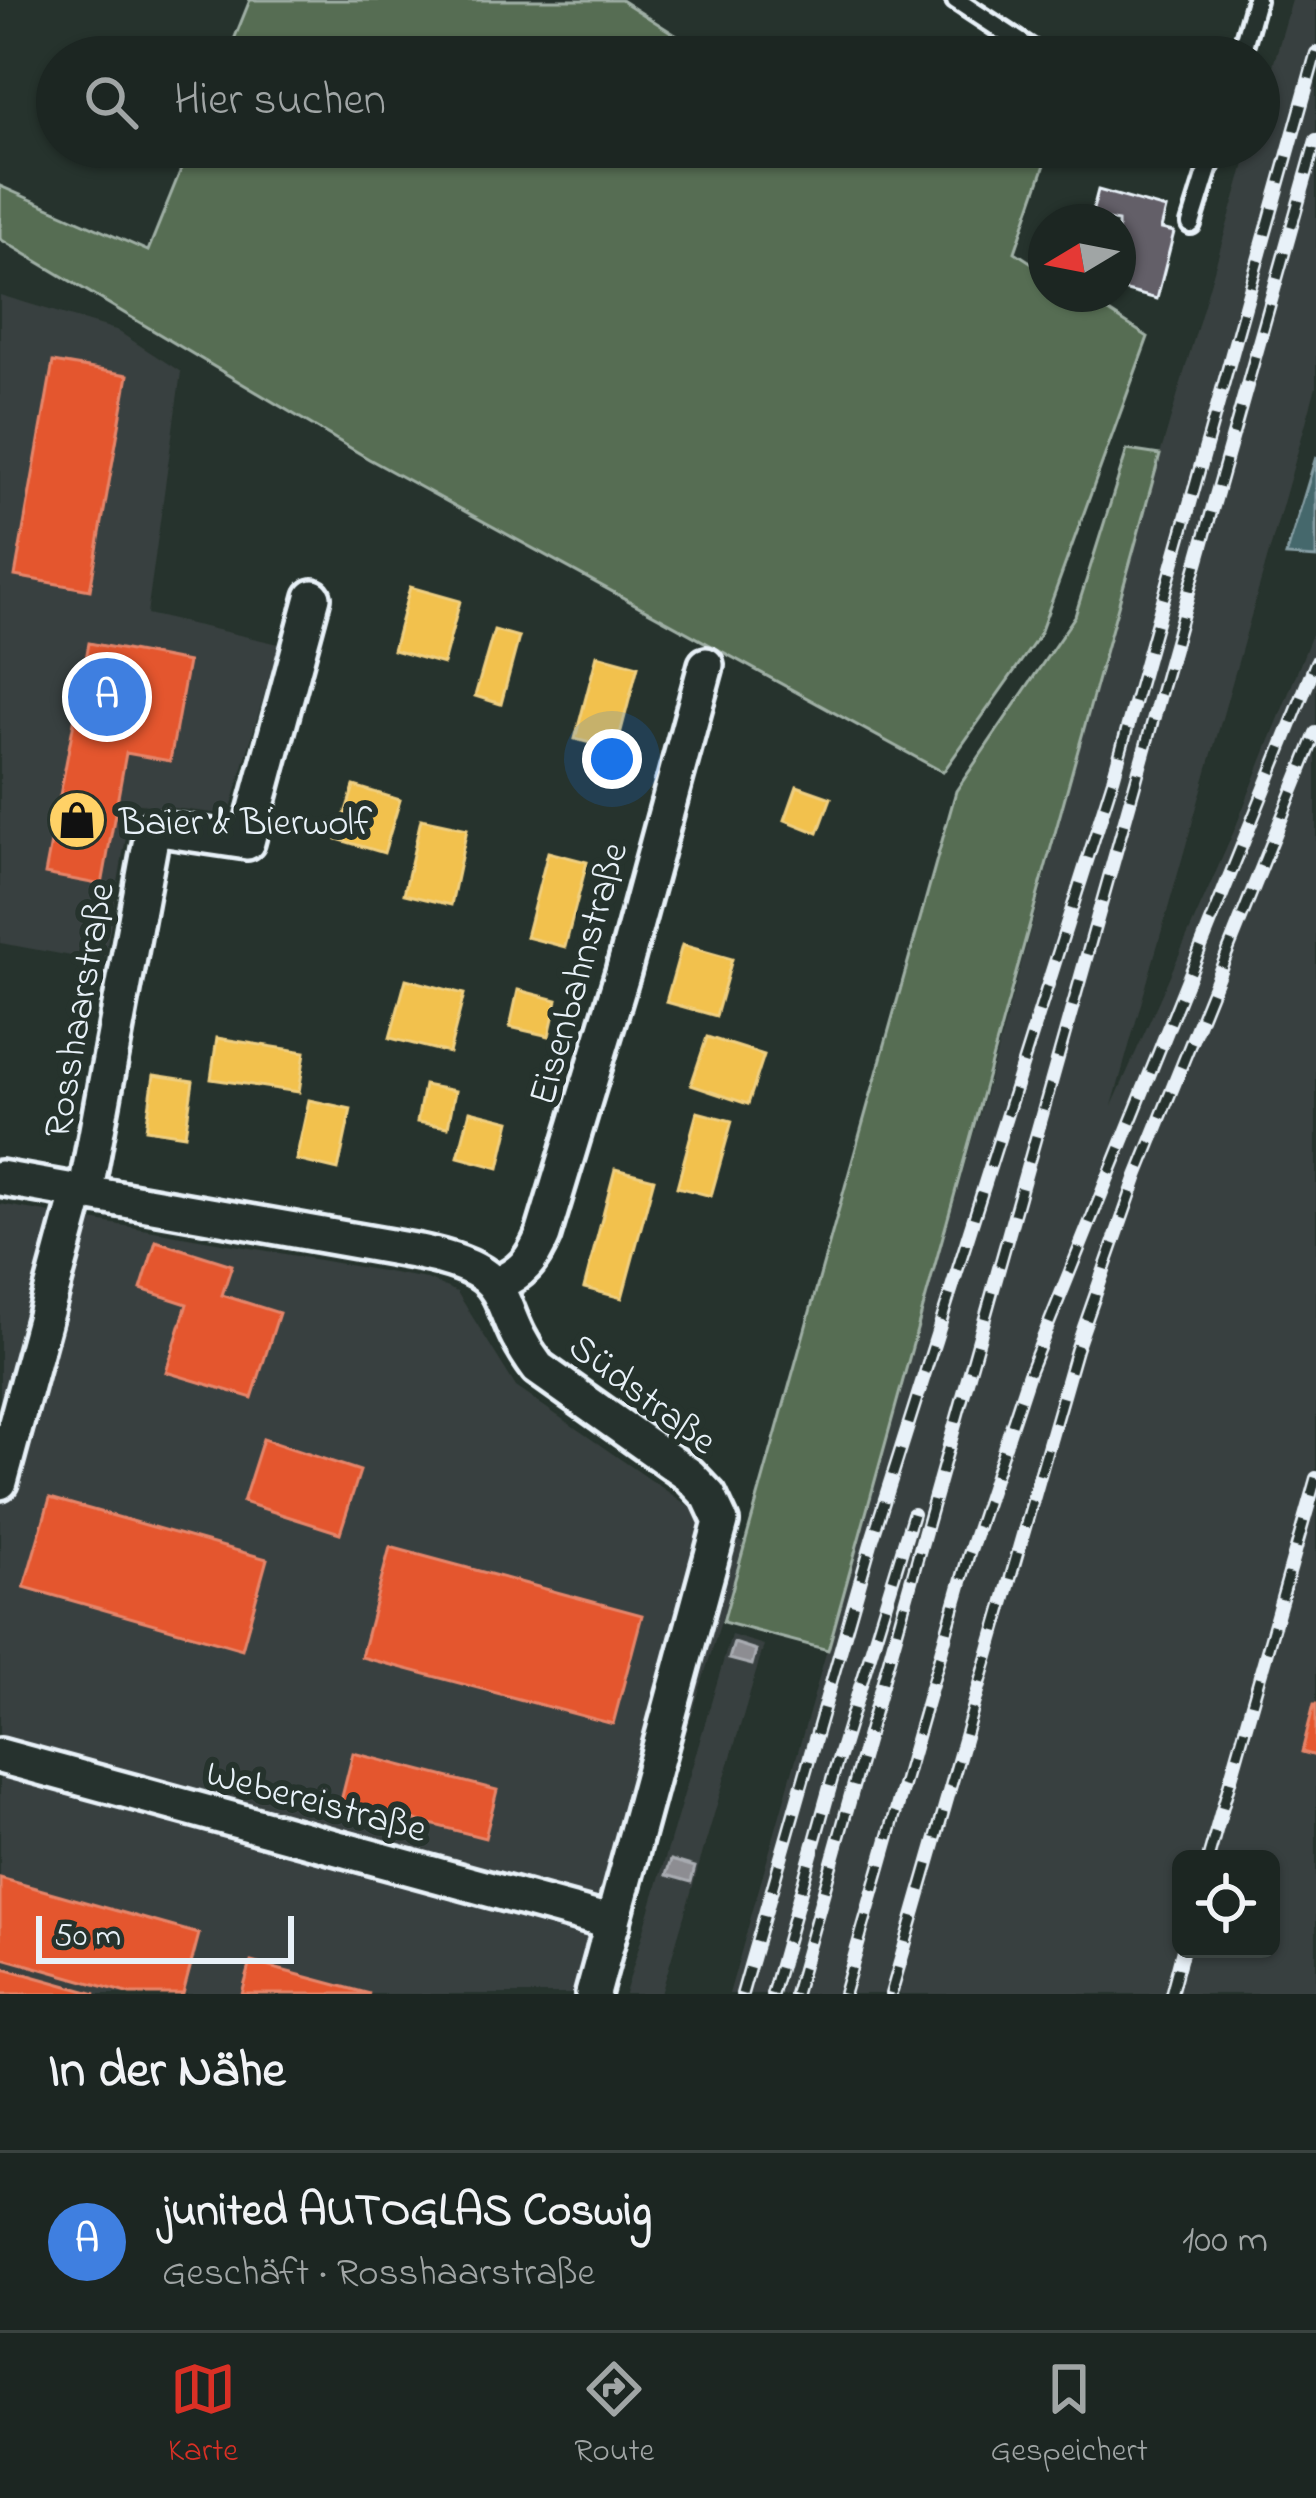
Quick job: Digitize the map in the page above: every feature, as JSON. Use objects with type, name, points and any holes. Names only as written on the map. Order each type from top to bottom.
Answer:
[{"type":"street","name":"Rosshaarstraße","points":[[0,1482],[82,1195],[153,828],[247,842],[313,597]]},
{"type":"street","name":"Eisenbahnstraße","points":[[497,1284],[520,1274],[543,1235],[623,972],[706,664]]},
{"type":"street","points":[[0,1178],[419,1252],[478,1268],[497,1284]]},
{"type":"street","name":"Südstraße","points":[[497,1284],[524,1349],[538,1369],[689,1475],[710,1496],[721,1522],[593,1994]]},
{"type":"street","name":"Webereistraße","points":[[0,1756],[613,1923]]},
{"type":"lane","points":[[956,0],[1010,36]]},
{"type":"lane","points":[[1246,36],[1256,0]]},
{"type":"lane","points":[[1192,224],[1209,168]]},
{"type":"shaded area","points":[[1292,0],[1316,0],[1316,387],[1112,1106],[1234,831],[1316,624],[1316,1994],[729,1994],[1244,168],[1280,168],[1280,41]]},
{"type":"shaded area","points":[[0,295],[116,330],[181,372],[147,614],[279,644],[229,815],[132,803],[104,962],[0,943]]},
{"type":"shaded area","points":[[0,1204],[427,1279],[457,1292],[516,1387],[745,1545],[604,1994],[0,1994]]},
{"type":"shaded area","points":[[731,1635],[764,1645],[661,1994],[625,1994]]},
{"type":"green space","points":[[250,0],[621,0],[677,36],[235,36]]},
{"type":"green space","points":[[182,168],[1044,168],[1015,252],[1028,260],[1028,312],[1109,312],[1148,337],[1039,636],[943,772],[369,459],[0,239],[0,186],[148,251]]},
{"type":"green space","points":[[1127,450],[1160,455],[828,1650],[723,1622],[956,791],[1075,616]]},
{"type":"water","points":[[1316,457],[1316,558],[1286,556]]},
{"type":"building: Wohnen","points":[[410,587],[460,601],[443,664],[393,650]]},
{"type":"building: Wohnen","points":[[494,630],[519,637],[501,704],[475,696]]},
{"type":"building: Wohnen","points":[[597,655],[638,666],[616,750],[575,739]]},
{"type":"building: Wohnen","points":[[354,786],[400,800],[384,853],[337,839]]},
{"type":"building: Wohnen","points":[[797,786],[831,798],[818,833],[785,820]]},
{"type":"building: Wohnen","points":[[421,819],[467,829],[451,905],[404,894]]},
{"type":"building: Wohnen","points":[[548,852],[587,862],[565,947],[526,937]]},
{"type":"building: Wohnen","points":[[682,945],[732,959],[716,1016],[666,1002]]},
{"type":"building: Wohnen","points":[[406,979],[464,994],[449,1053],[390,1038]]},
{"type":"building: Wohnen","points":[[518,990],[557,1000],[549,1036],[510,1027]]},
{"type":"building: Wohnen","points":[[707,1037],[764,1055],[748,1104],[691,1085]]},
{"type":"building: Wohnen","points":[[217,1038],[305,1052],[299,1092],[211,1079]]},
{"type":"building: Wohnen","points":[[154,1075],[193,1081],[185,1135],[146,1129]]},
{"type":"building: Wohnen","points":[[424,1085],[455,1091],[448,1127],[417,1122]]},
{"type":"building: Wohnen","points":[[309,1100],[351,1109],[338,1170],[296,1160]]},
{"type":"building: Wohnen","points":[[470,1111],[510,1121],[499,1168],[458,1157]]},
{"type":"building: Wohnen","points":[[697,1112],[732,1121],[711,1196],[677,1187]]},
{"type":"building: Wohnen","points":[[615,1169],[654,1179],[622,1298],[584,1288]]},
{"type":"building: Handel","points":[[53,362],[128,375],[90,590],[15,576]]},
{"type":"building: Handel","points":[[89,643],[188,662],[170,761],[126,753],[102,885],[45,874]]},
{"type":"building: Handel","points":[[156,1241],[232,1265],[222,1295],[279,1313],[252,1398],[166,1372],[187,1304],[141,1289]]},
{"type":"building: Handel","points":[[263,1439],[360,1471],[340,1533],[243,1502]]},
{"type":"building: Handel","points":[[50,1498],[267,1559],[242,1649],[24,1587]]},
{"type":"building: Handel","points":[[390,1547],[642,1615],[613,1724],[361,1657]]},
{"type":"building: Handel","points":[[1316,1704],[1316,1756],[1302,1752]]},
{"type":"building: Handel","points":[[353,1753],[497,1790],[485,1838],[341,1801]]},
{"type":"building: Handel","points":[[0,1878],[199,1934],[183,1994],[130,1994],[0,1957]]},
{"type":"building: Handel","points":[[251,1962],[370,1994],[242,1994]]},
{"type":"building: Handel","points":[[0,1967],[96,1994],[0,1994]]},
{"type":"building: Industrie","points":[[734,1643],[756,1650],[752,1665],[729,1659]]},
{"type":"building: Industrie","points":[[671,1860],[695,1867],[691,1882],[666,1875]]},
{"type":"building: Sonstige","points":[[1098,190],[1166,209],[1161,229],[1174,232],[1157,299],[1136,293],[1136,204],[1094,204]]},
{"type":"railway","points":[[742,1994],[872,1540],[1113,779],[1316,53]]},
{"type":"railway","points":[[795,1994],[1316,140]]},
{"type":"railway","points":[[844,1994],[968,1557],[1029,1373],[1316,662]]},
{"type":"railway","points":[[891,1994],[1076,1350],[1137,1176],[1316,733]]},
{"type":"railway","points":[[1211,1850],[1316,1478]]},
{"type":"railway","points":[[772,1994],[913,1514]]},
{"type":"railway","points":[[1171,1994],[1181,1958]]},
{"type":"place","name":"junited AUTOGLAS Coswig","points":[[107,697]]},
{"type":"place","name":"Baier & Bierwolf","points":[[77,820]]}]
